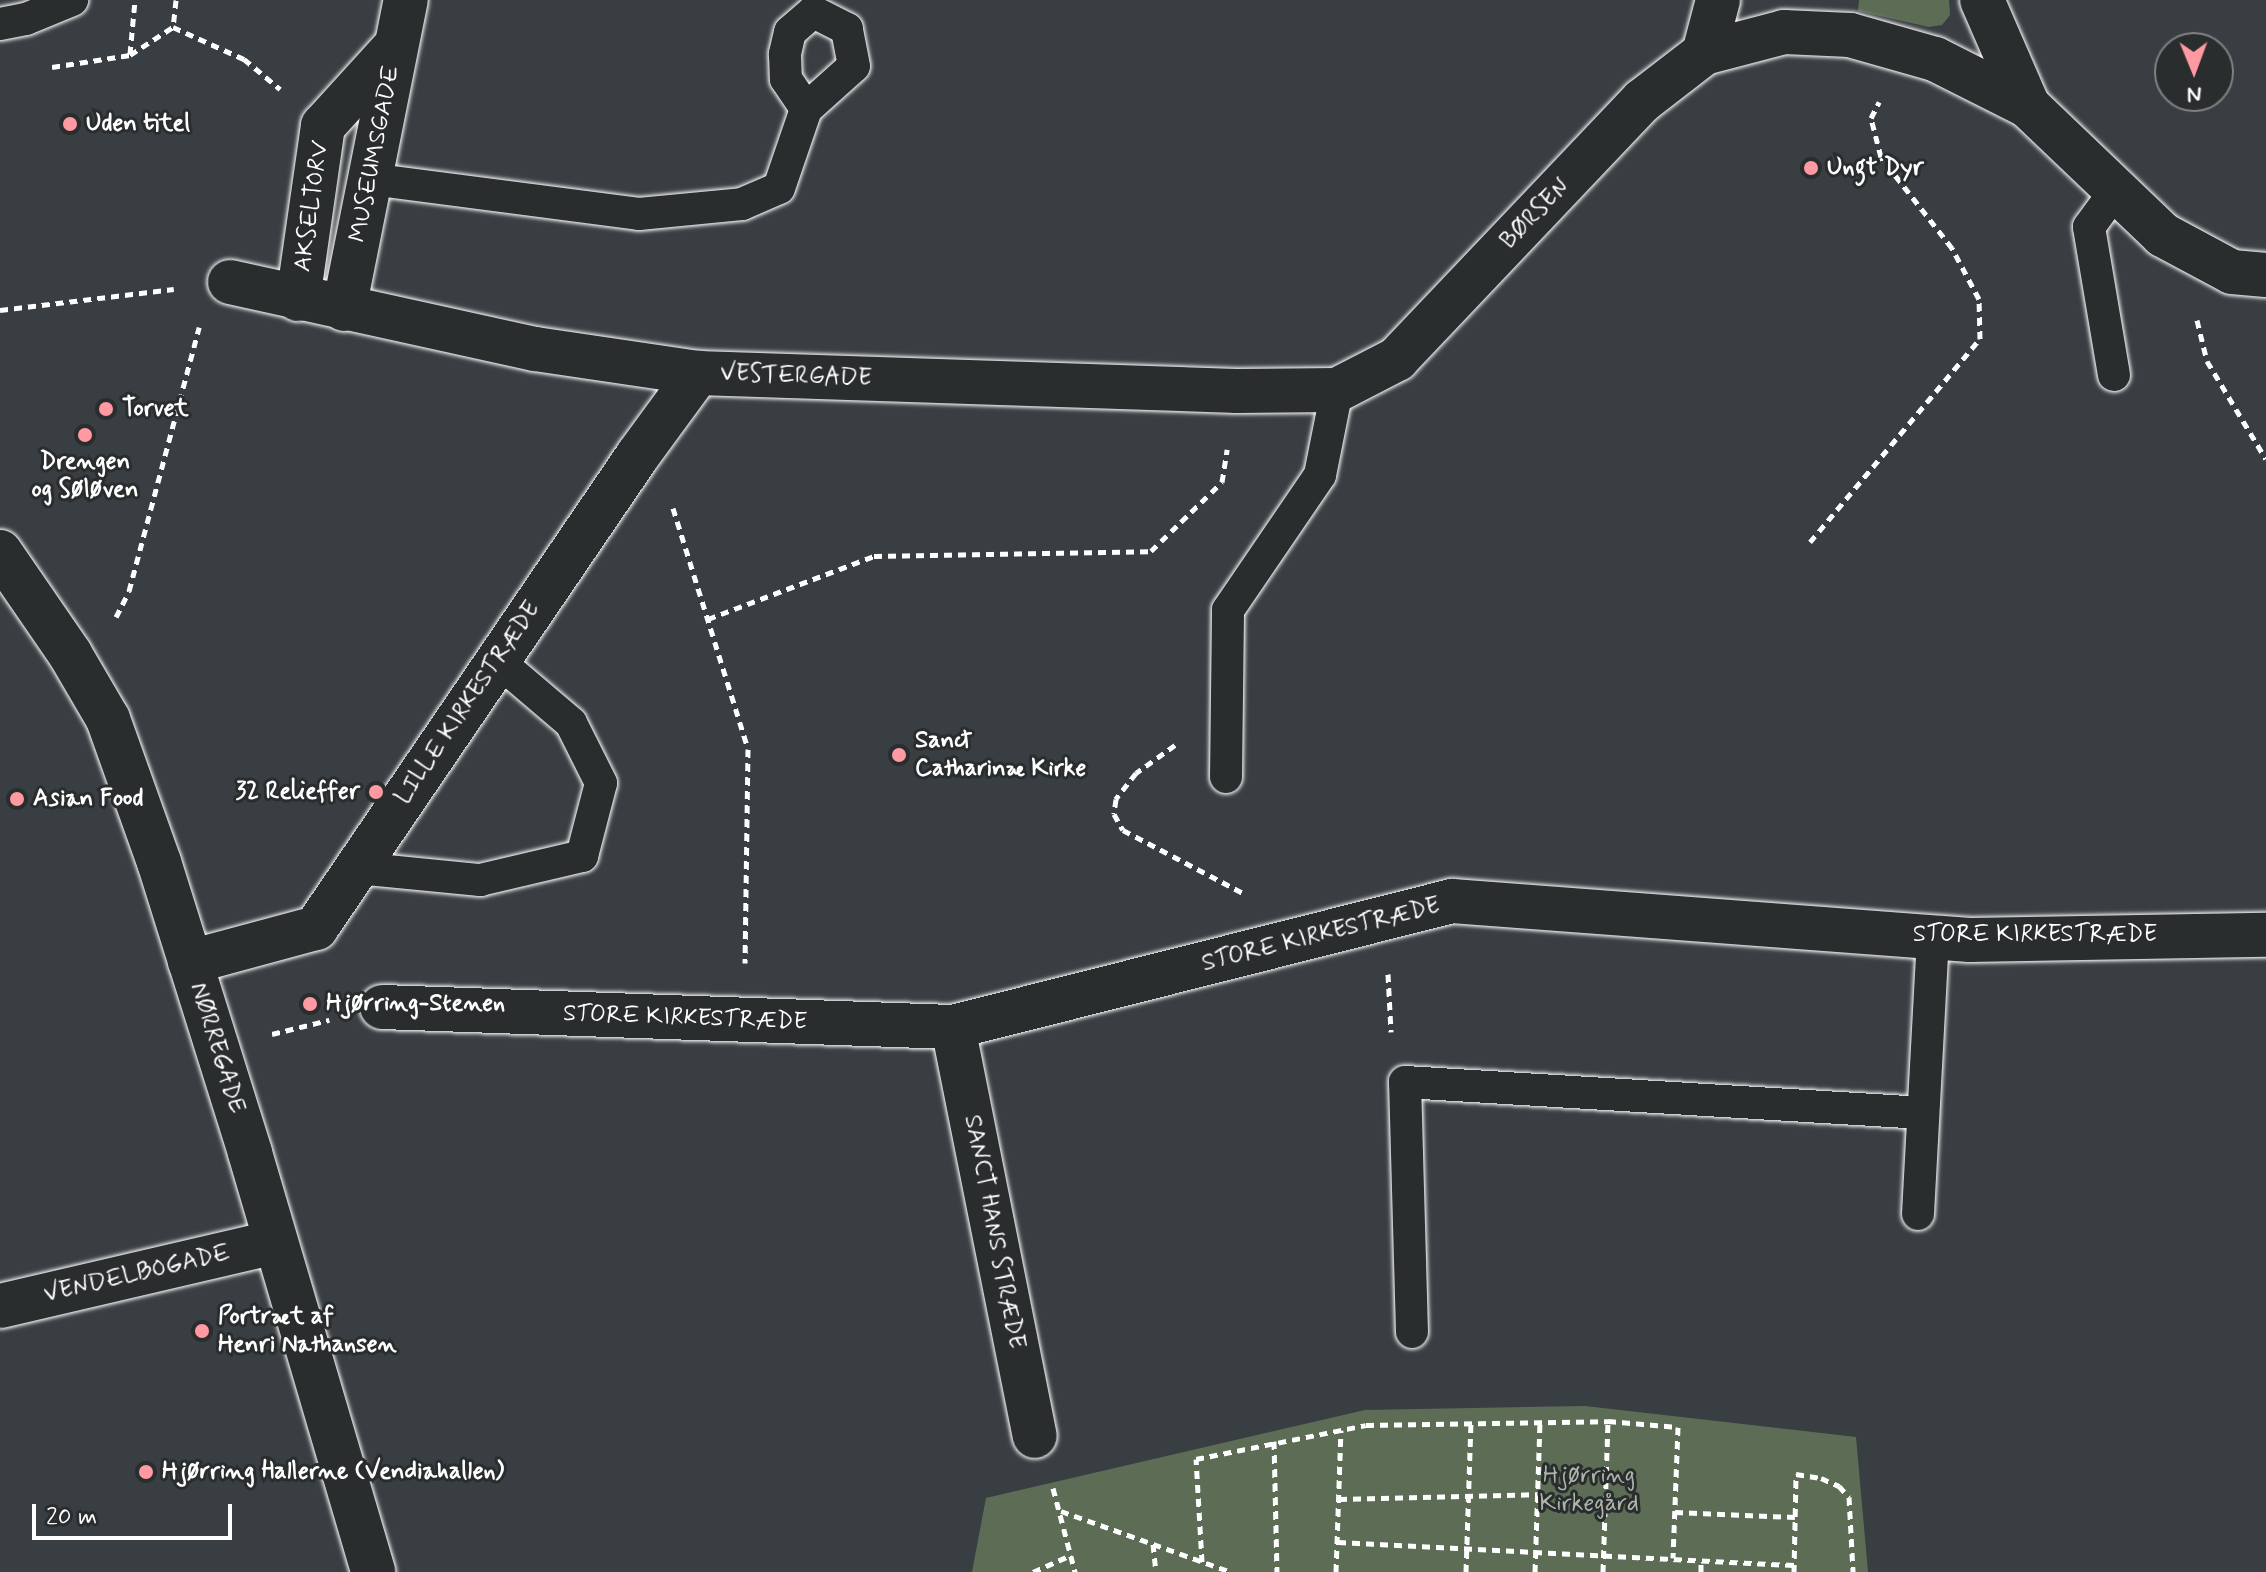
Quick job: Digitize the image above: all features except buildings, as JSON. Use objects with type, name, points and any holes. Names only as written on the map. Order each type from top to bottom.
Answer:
[{"type":"street","name":"MUSEUMSGADE","points":[[344,309],[406,0]]},
{"type":"street","points":[[1704,53],[1718,0]]},
{"type":"street","name":"BØRSEN","points":[[1982,0],[2028,106]]},
{"type":"street","name":"BØRSEN","points":[[1352,383],[1397,359],[1642,101],[1704,53],[1784,32],[1850,35],[1935,59],[2028,106],[2163,235],[2232,272],[2266,275]]},
{"type":"street","name":"AKSELTORV","points":[[298,299],[323,126],[397,45]]},
{"type":"street","name":"VESTERGADE","points":[[218,283],[535,349],[698,373],[1237,391],[1352,383]]},
{"type":"street","name":"LILLE KIRKESTRÆDE","points":[[190,962],[316,928],[497,660],[698,373]]},
{"type":"street","name":"NØRREGADE","points":[[0,552],[85,678],[108,719],[217,1048],[373,1572]]},
{"type":"street","name":"STORE KIRKESTRÆDE","points":[[362,1012],[953,1027],[1452,901],[1970,940],[2266,935]]},
{"type":"street","name":"SANCT HANS STRÆDE","points":[[953,1027],[1035,1436]]},
{"type":"street","name":"VENDELBOGADE","points":[[0,1306],[274,1242]]},
{"type":"lane","points":[[0,24],[26,19],[72,0]]},
{"type":"lane","points":[[370,179],[639,214],[742,204],[779,188],[806,109]]},
{"type":"lane","points":[[2114,375],[2089,227],[2116,190]]},
{"type":"lane","points":[[1226,777],[1228,610],[1320,475],[1352,383]]},
{"type":"lane","points":[[357,868],[480,880],[582,856],[601,783],[571,723],[497,660]]},
{"type":"lane","points":[[1918,1214],[1933,937]]},
{"type":"lane","points":[[1412,1332],[1405,1082],[1923,1113]]},
{"type":"path","points":[[130,55],[135,0]]},
{"type":"path","points":[[173,27],[176,0]]},
{"type":"path","points":[[43,68],[130,55],[173,27]]},
{"type":"path","points":[[173,27],[244,59],[323,126]]},
{"type":"path","points":[[1810,542],[1980,339],[1979,299],[1952,248],[1881,157],[1871,118],[1905,51]]},
{"type":"path","points":[[2180,245],[2207,361],[2266,459]]},
{"type":"path","points":[[0,310],[218,283],[195,353],[129,591],[85,678]]},
{"type":"path","points":[[708,619],[874,556],[1151,551],[1222,482],[1237,391]]},
{"type":"path","points":[[674,512],[748,749],[744,1020]]},
{"type":"path","points":[[1227,707],[1136,773],[1116,799],[1114,814],[1123,830],[1322,934]]},
{"type":"path","points":[[1385,918],[1392,1053],[1405,1082]]},
{"type":"path","points":[[217,1048],[362,1012]]},
{"type":"path","points":[[1603,1572],[1608,1421]]},
{"type":"path","points":[[1202,1562],[1196,1459],[1366,1425],[1608,1421],[1678,1427],[1673,1558]]},
{"type":"path","points":[[1535,1572],[1540,1422]]},
{"type":"path","points":[[1466,1572],[1471,1423]]},
{"type":"path","points":[[1336,1572],[1341,1430]]},
{"type":"path","points":[[1035,1436],[1061,1511],[1075,1572]]},
{"type":"path","points":[[1274,1441],[1277,1572]]},
{"type":"path","points":[[1338,1542],[1673,1558],[1794,1568],[1796,1474],[1821,1478],[1839,1486],[1849,1497],[1853,1572]]},
{"type":"path","points":[[1339,1499],[1538,1494]]},
{"type":"path","points":[[1061,1511],[1228,1571]]},
{"type":"path","points":[[1675,1512],[1795,1517]]},
{"type":"path","points":[[1153,1544],[1156,1572]]},
{"type":"path","points":[[1033,1572],[1071,1555]]},
{"type":"path","points":[[1701,1560],[1701,1572]]},
{"type":"green space","points":[[1859,0],[1949,0],[1950,15],[1942,25],[1929,27],[1858,11]]},
{"type":"green space","name":"Hjørring Kirkegård","points":[[1585,1406],[1856,1437],[1868,1572],[972,1572],[986,1498],[1365,1410]]},
{"type":"place","name":"Uden titel","points":[[70,124]]},
{"type":"place","name":"Ungt Dyr","points":[[1811,168]]},
{"type":"place","name":"Torvet","points":[[106,409]]},
{"type":"place","name":"Drengen og Søløven","points":[[85,435]]},
{"type":"place","name":"Sanct Catharinæ Kirke","points":[[899,755]]},
{"type":"place","name":"32 Relieffer","points":[[376,792]]},
{"type":"place","name":"Asian Food","points":[[17,799]]},
{"type":"place","name":"Hjørring-Stenen","points":[[310,1004]]},
{"type":"place","name":"Portræt af Henri Nathansen","points":[[202,1331]]},
{"type":"place","name":"Hjørring Hallerne (Vendiahallen)","points":[[146,1472]]}]
